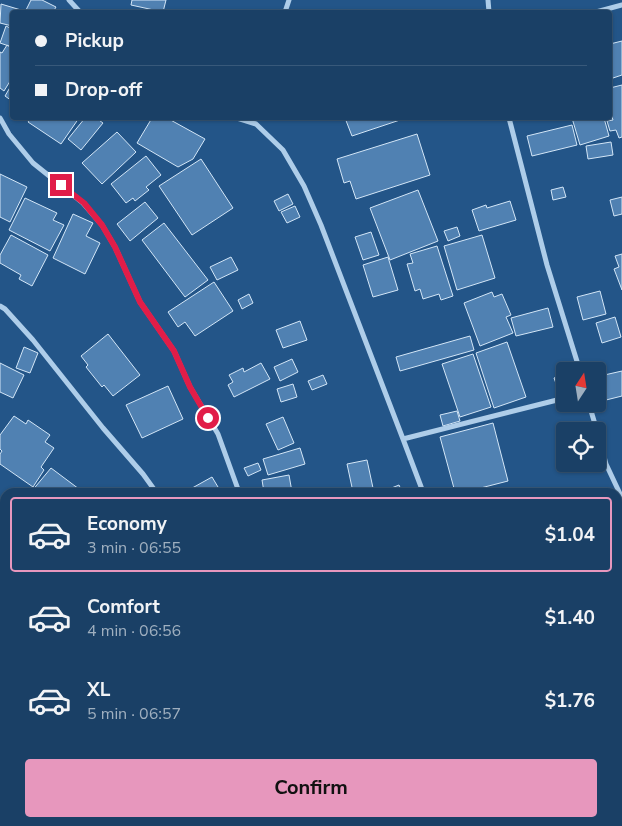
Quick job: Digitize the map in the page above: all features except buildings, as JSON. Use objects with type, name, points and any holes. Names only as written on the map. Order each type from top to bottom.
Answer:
[{"type":"street","points":[[69,0],[78,10]]},
{"type":"street","points":[[603,10],[622,5]]},
{"type":"street","points":[[0,118],[9,134],[33,163],[84,203],[102,225],[115,247],[140,302],[174,351],[190,387],[218,434],[238,488]]},
{"type":"street","points":[[243,120],[256,124],[283,150],[304,186],[421,488]]},
{"type":"street","points":[[256,124],[257,120]]},
{"type":"street","points":[[510,120],[547,265],[577,362]]},
{"type":"street","points":[[0,306],[33,340],[153,488]]},
{"type":"street","points":[[403,439],[556,400]]},
{"type":"street","points":[[606,464],[617,488]]},
{"type":"route","points":[[61,185],[84,203],[102,225],[115,247],[140,302],[174,351],[190,387],[208,418]]}]
